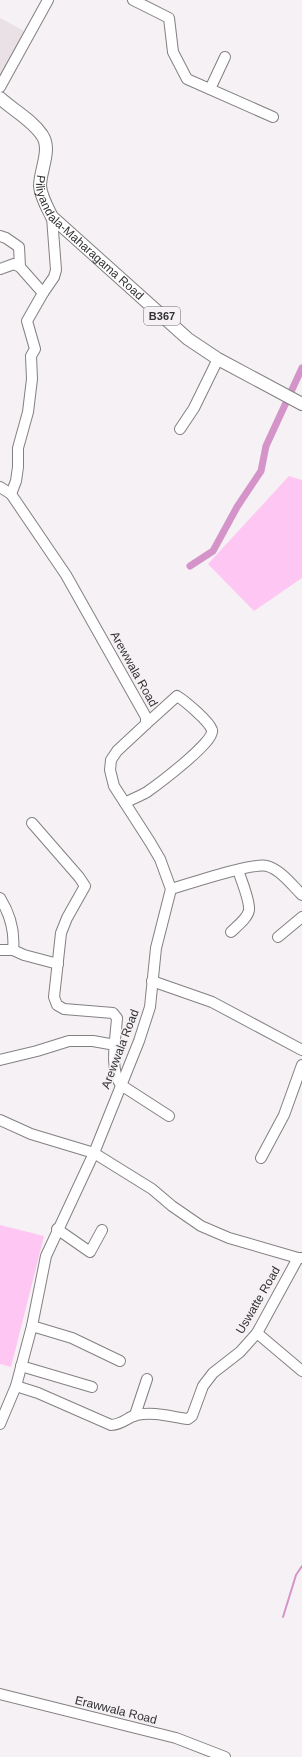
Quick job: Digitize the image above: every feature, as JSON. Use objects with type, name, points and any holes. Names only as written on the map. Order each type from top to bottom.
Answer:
[{"type":"main road","name":"Piliyandala-Maharagama Road","points":[[0,98],[35,127],[43,136],[46,148],[40,186],[44,202],[52,217],[188,339],[218,359],[302,404]]},
{"type":"street","points":[[0,87],[48,0]]},
{"type":"street","points":[[140,2],[169,18],[173,52],[187,79],[273,117]]},
{"type":"street","points":[[210,89],[224,57]]},
{"type":"street","points":[[0,487],[11,494],[18,467],[18,448],[28,412],[32,379],[31,356],[35,349],[27,321],[54,277],[56,270],[52,217]]},
{"type":"street","points":[[0,236],[6,238],[19,247],[20,267]]},
{"type":"street","points":[[0,269],[14,264],[20,267],[43,293]]},
{"type":"street","points":[[180,430],[194,408],[218,359]]},
{"type":"street","name":"Arewwala Road","points":[[0,1424],[16,1386],[22,1366],[32,1326],[46,1256],[57,1229],[94,1153],[148,1016],[156,948],[171,889],[160,859],[112,781],[110,770],[111,760],[117,751],[146,724],[146,717],[66,575],[11,494]]},
{"type":"street","points":[[125,803],[145,793],[181,766],[209,740],[212,734],[212,730],[202,717],[177,696],[146,724]]},
{"type":"street","points":[[32,823],[79,877],[85,886],[67,918],[61,933],[54,997],[57,1005],[64,1009],[114,1012],[117,1018],[115,1071],[118,1080],[121,1085],[169,1116]]},
{"type":"street","points":[[171,889],[238,870],[266,866],[280,873],[302,895]]},
{"type":"street","points":[[231,932],[249,911],[248,902],[238,870]]},
{"type":"street","points":[[0,898],[5,906],[14,935],[13,950]]},
{"type":"street","points":[[278,937],[302,917]]},
{"type":"street","points":[[0,950],[13,950],[24,955],[58,964]]},
{"type":"street","points":[[152,981],[212,1002],[302,1050]]},
{"type":"street","points":[[0,1060],[69,1041],[93,1041],[115,1045]]},
{"type":"street","points":[[261,1158],[284,1115],[302,1065]]},
{"type":"street","points":[[0,1120],[31,1134],[94,1153],[152,1189],[172,1206],[201,1226],[229,1238],[300,1258]]},
{"type":"street","points":[[57,1229],[90,1252],[102,1230]]},
{"type":"street","name":"Uswatte Road","points":[[135,1415],[145,1414],[188,1419],[192,1416],[203,1386],[213,1373],[240,1352],[257,1333],[300,1258]]},
{"type":"street","points":[[32,1326],[72,1338],[120,1361]]},
{"type":"street","points":[[257,1333],[302,1372]]},
{"type":"street","points":[[22,1366],[92,1387]]},
{"type":"street","points":[[16,1386],[38,1393],[111,1425],[120,1425],[135,1415],[147,1379]]},
{"type":"street","name":"Erawwala Road","points":[[0,1694],[176,1738],[220,1756]]},
{"type":"shaded area","points":[[0,18],[32,35],[0,94]]},
{"type":"shaded area","points":[[289,476],[302,480],[302,578],[254,611],[208,564]]},
{"type":"shaded area","points":[[0,1225],[44,1236],[11,1367],[0,1364]]},
{"type":"waterway","points":[[190,566],[213,551],[237,507],[261,471],[266,446],[302,368]]},
{"type":"waterway","points":[[283,1617],[296,1575],[302,1566]]}]
